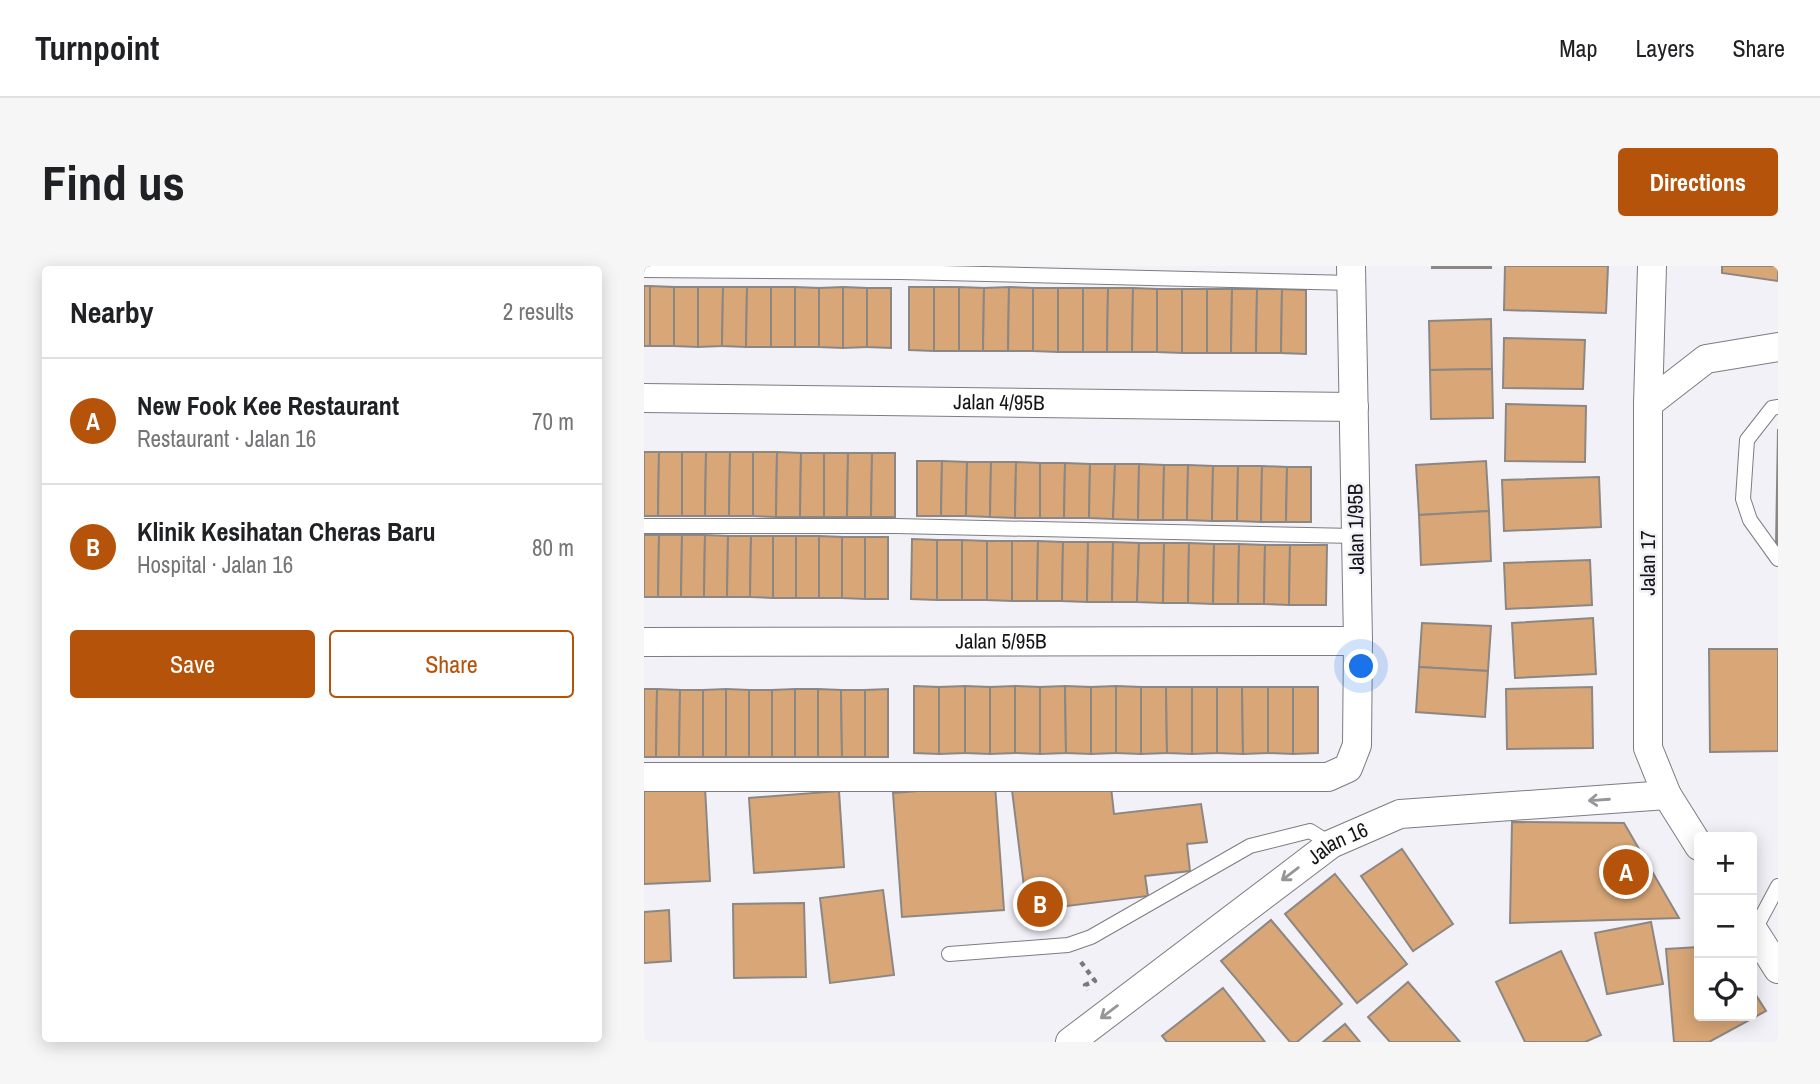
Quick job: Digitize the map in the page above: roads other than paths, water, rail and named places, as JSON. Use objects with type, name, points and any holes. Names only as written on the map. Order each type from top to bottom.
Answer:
[{"type":"street","name":"Jalan 17","points":[[1651,266],[1648,404],[1648,748],[1667,795],[1694,838]]},
{"type":"street","name":"Jalan 1/95B","points":[[644,777],[1328,777],[1348,768],[1357,745],[1358,641],[1352,275]]},
{"type":"street","points":[[1648,404],[1706,359],[1778,347]]},
{"type":"street","name":"Jalan 4/95B","points":[[644,398],[1354,407]]},
{"type":"street","name":"Jalan 5/95B","points":[[644,642],[1358,641]]},
{"type":"street","name":"Jalan 16","points":[[1070,1042],[1331,844],[1400,814],[1667,795]]},
{"type":"street","points":[[1757,936],[1778,969]]},
{"type":"lane","points":[[644,270],[1352,275]]},
{"type":"lane","points":[[1778,407],[1772,408],[1747,440],[1743,499],[1751,520],[1778,559]]},
{"type":"lane","points":[[644,526],[896,526],[1356,536]]},
{"type":"lane","points":[[949,954],[1068,944],[1091,937],[1250,846],[1310,831],[1331,844]]},
{"type":"lane","points":[[1757,923],[1778,886]]},
{"type":"place","name":"New Fook Kee Restaurant","points":[[1626,872]]},
{"type":"place","name":"Klinik Kesihatan Cheras Baru","points":[[1040,904]]}]
